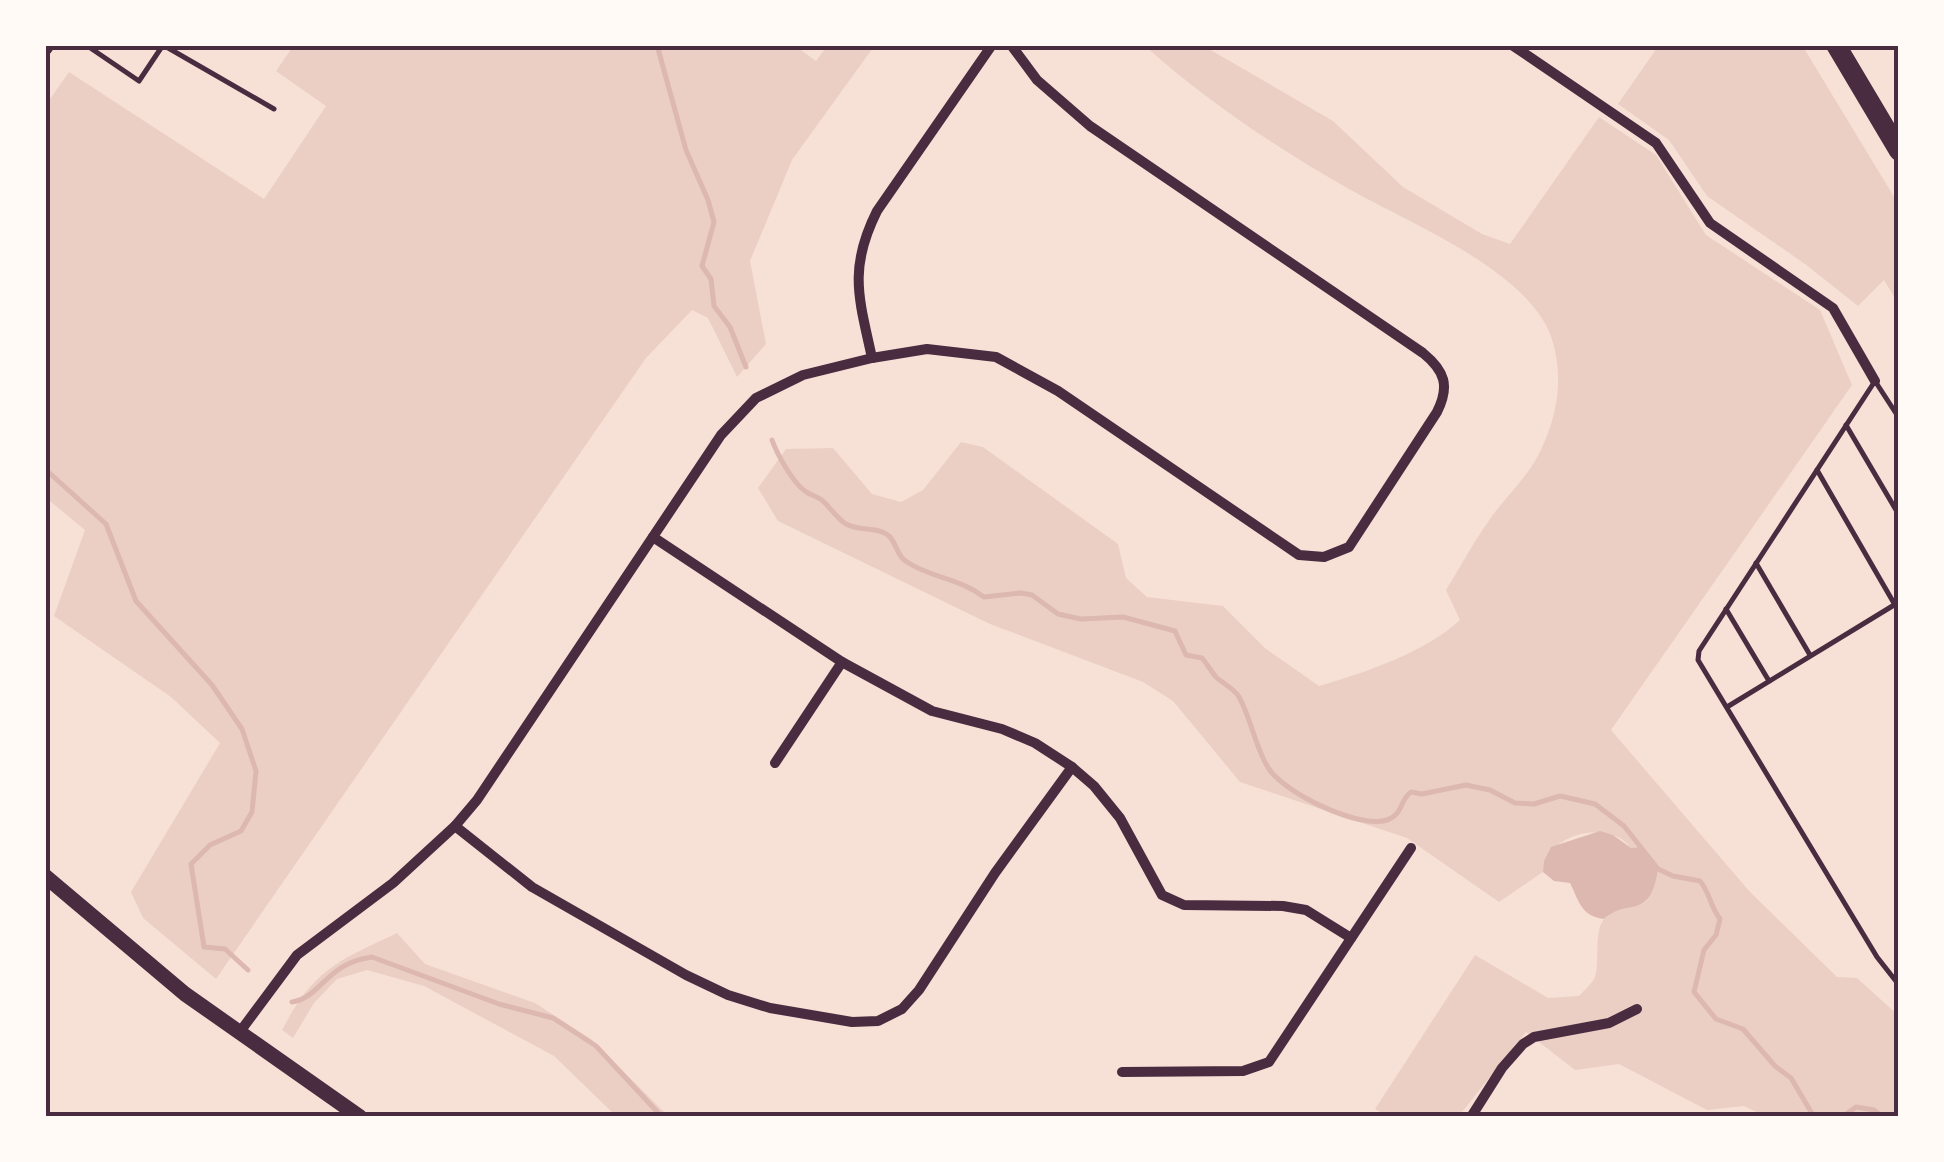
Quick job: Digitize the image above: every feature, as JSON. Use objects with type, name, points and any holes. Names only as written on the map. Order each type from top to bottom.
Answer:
[{"type":"highway","points":[[1836,45],[1899,151]]},
{"type":"main road","points":[[45,876],[172,984],[360,1117]]},
{"type":"street","points":[[872,358],[857,277],[859,253],[867,231],[992,45]]},
{"type":"street","points":[[239,1033],[297,955],[393,882],[455,826],[542,705],[720,435],[756,398],[803,375],[872,358],[927,350],[996,358],[1058,391],[1298,555],[1324,557],[1349,546],[1437,412],[1445,396],[1441,370],[1424,353],[1090,126],[1037,80],[1010,45]]},
{"type":"street","points":[[1512,45],[1656,143],[1710,223],[1833,308],[1875,381]]},
{"type":"street","points":[[653,537],[842,662],[932,712],[1035,743],[1072,768],[1094,786],[1120,818],[1162,894],[1184,904],[1306,910],[1351,938]]},
{"type":"street","points":[[775,763],[842,662]]},
{"type":"street","points":[[455,826],[532,887],[728,995],[770,1008],[852,1022],[878,1021],[902,1010],[919,990],[995,873],[1072,768]]},
{"type":"street","points":[[1122,1072],[1243,1071],[1269,1062],[1411,848]]},
{"type":"street","points":[[1472,1117],[1522,1044],[1534,1037],[1609,1022],[1637,1009]]},
{"type":"lane","points":[[86,45],[139,81],[163,45],[274,109]]},
{"type":"lane","points":[[1899,418],[1875,381],[1698,651],[1698,660],[1726,707],[1878,957],[1899,985]]},
{"type":"lane","points":[[1846,426],[1899,515]]},
{"type":"lane","points":[[1726,707],[1897,604],[1817,470]]},
{"type":"lane","points":[[1756,562],[1810,656]]},
{"type":"lane","points":[[1726,609],[1769,681]]},
{"type":"shaded area","points":[[294,45],[794,45],[816,61],[828,45],[875,45],[792,160],[750,261],[766,344],[737,377],[708,318],[692,310],[646,358],[216,979],[143,918],[131,892],[220,743],[171,697],[54,616],[85,530],[45,497],[45,106],[69,72],[264,199],[326,106],[276,71]]},
{"type":"shaded area","points":[[1144,45],[1202,45],[1333,121],[1403,187],[1482,234],[1510,244],[1599,117],[1656,155],[1706,235],[1820,310],[1852,385],[1611,730],[1750,892],[1837,977],[1857,978],[1899,1016],[1899,1117],[1767,1117],[1744,1106],[1707,1110],[1619,1064],[1575,1070],[1526,1032],[1458,1117],[1390,1117],[1375,1109],[1475,955],[1548,998],[1579,996],[1590,985],[1597,970],[1598,935],[1603,920],[1609,914],[1647,901],[1630,847],[1607,833],[1593,832],[1565,840],[1546,859],[1543,872],[1499,902],[1407,838],[1240,782],[1173,701],[1143,682],[990,624],[778,521],[758,488],[786,449],[833,448],[872,494],[901,502],[923,490],[961,442],[983,447],[1118,544],[1126,578],[1147,597],[1223,606],[1266,649],[1319,686],[1412,652],[1460,620],[1446,590],[1488,521],[1534,462],[1551,424],[1558,375],[1547,327],[1532,305],[1486,265],[1269,140]]},
{"type":"shaded area","points":[[1659,45],[1802,45],[1899,205],[1899,305],[1884,280],[1858,306],[1707,196],[1669,140],[1618,104]]},
{"type":"shaded area","points":[[1600,831],[1631,848],[1642,847],[1658,869],[1650,896],[1644,902],[1604,919],[1585,911],[1570,883],[1554,881],[1543,872],[1551,847]]},
{"type":"shaded area","points":[[397,933],[425,964],[535,1003],[591,1039],[669,1117],[617,1117],[554,1056],[424,986],[367,970],[337,979],[314,1003],[293,1038],[282,1030],[305,993],[329,969]]},
{"type":"waterway","points":[[657,45],[686,150],[714,222],[702,266],[711,279],[714,306],[730,327],[746,367]]},
{"type":"waterway","points":[[772,440],[800,487],[822,500],[846,524],[886,534],[901,557],[916,567],[984,597],[1021,593],[1032,595],[1058,614],[1081,619],[1123,617],[1175,631],[1186,655],[1202,658],[1216,677],[1237,694],[1269,769],[1290,788],[1323,807],[1359,819],[1387,820],[1411,792],[1422,794],[1466,785],[1490,790],[1515,803],[1534,804],[1560,796],[1595,804],[1624,826],[1658,869],[1700,881],[1720,919],[1716,935],[1704,950],[1694,992],[1716,1019],[1743,1029],[1775,1066],[1791,1078],[1814,1117]]},
{"type":"waterway","points":[[45,469],[106,524],[136,601],[212,685],[242,729],[256,771],[252,812],[241,831],[210,845],[191,864],[204,947],[225,949],[248,970]]},
{"type":"waterway","points":[[292,1002],[311,994],[344,966],[372,957],[499,1004],[553,1018],[596,1046],[662,1117]]},
{"type":"waterway","points":[[1842,1117],[1856,1107],[1874,1110],[1883,1117]]}]
